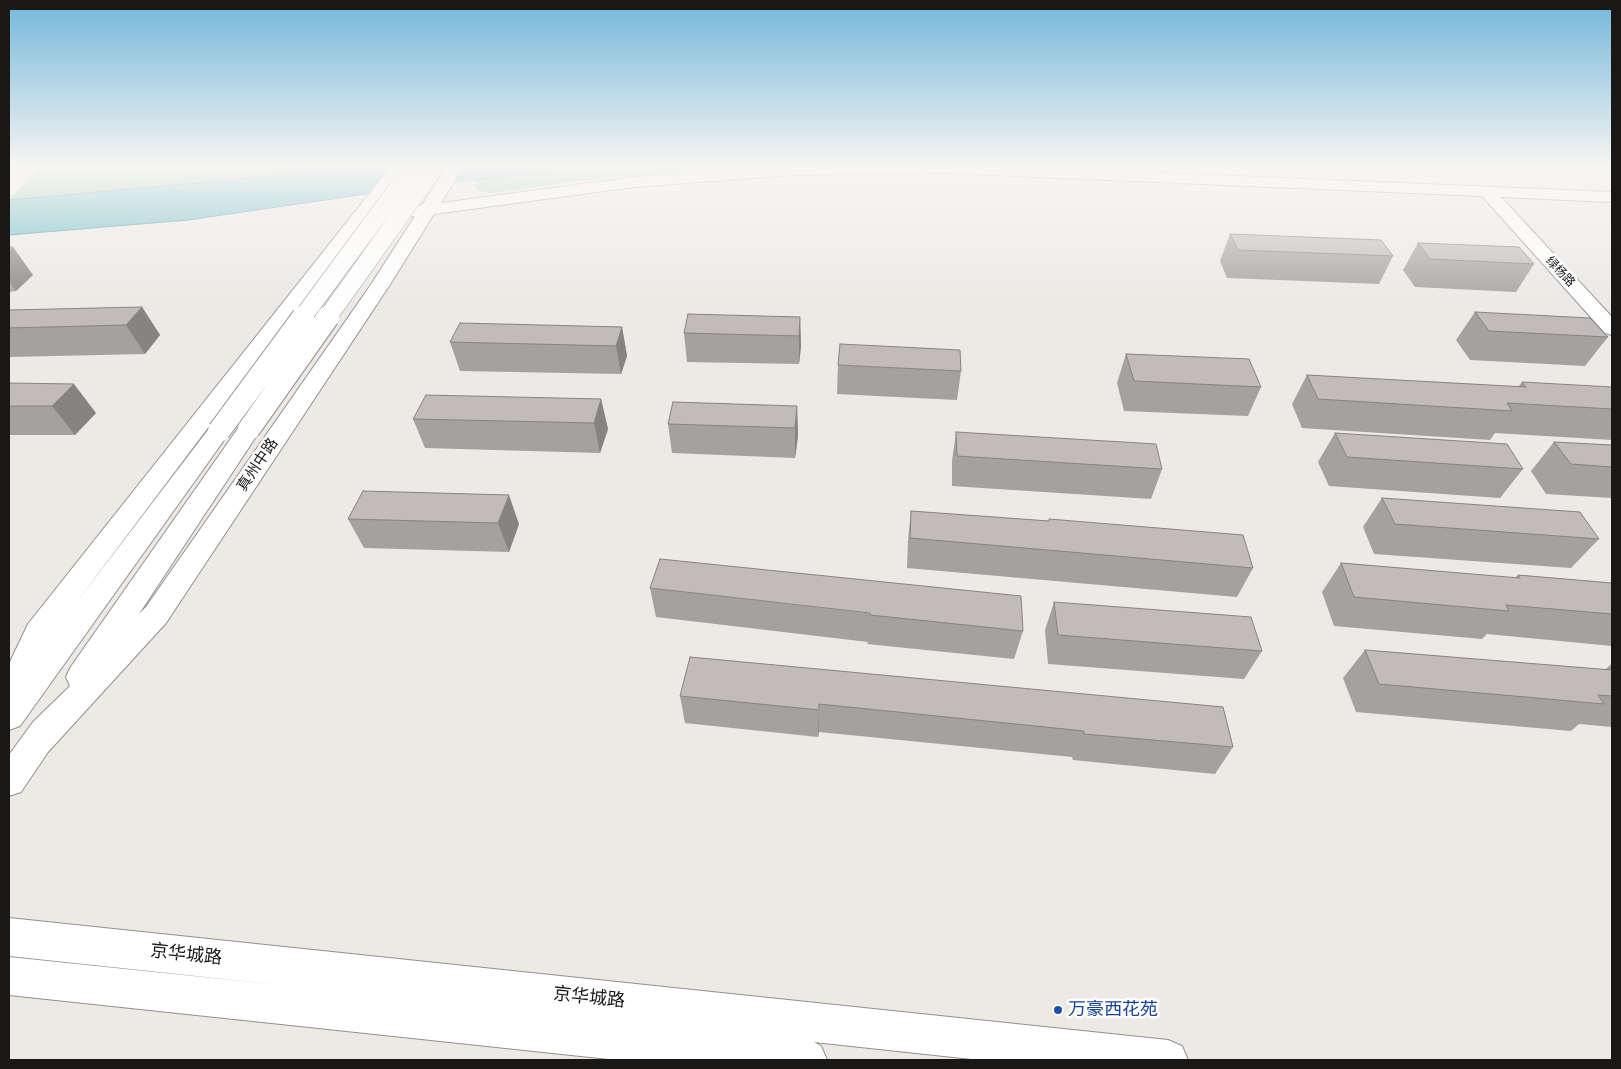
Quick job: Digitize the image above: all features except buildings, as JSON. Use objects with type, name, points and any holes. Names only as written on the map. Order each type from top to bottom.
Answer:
[{"type":"street","points":[[9,697],[38,632],[359,215]]},
{"type":"street","points":[[9,716],[378,215]]},
{"type":"street","points":[[356,219],[392,215]]},
{"type":"street","name":"真州中路","points":[[9,781],[249,429],[410,215]]},
{"type":"street","name":"真州中路","points":[[34,745],[156,615],[379,286],[424,215]]},
{"type":"street","name":"绿杨路","points":[[1507,215],[1612,329]]},
{"type":"street","name":"京华城路","points":[[9,936],[1168,1060]]},
{"type":"street","points":[[9,976],[806,1060]]},
{"type":"water","points":[[9,215],[223,215],[188,220],[9,235]]},
{"type":"place","name":"万豪西花苑","points":[[1058,1010]]}]
